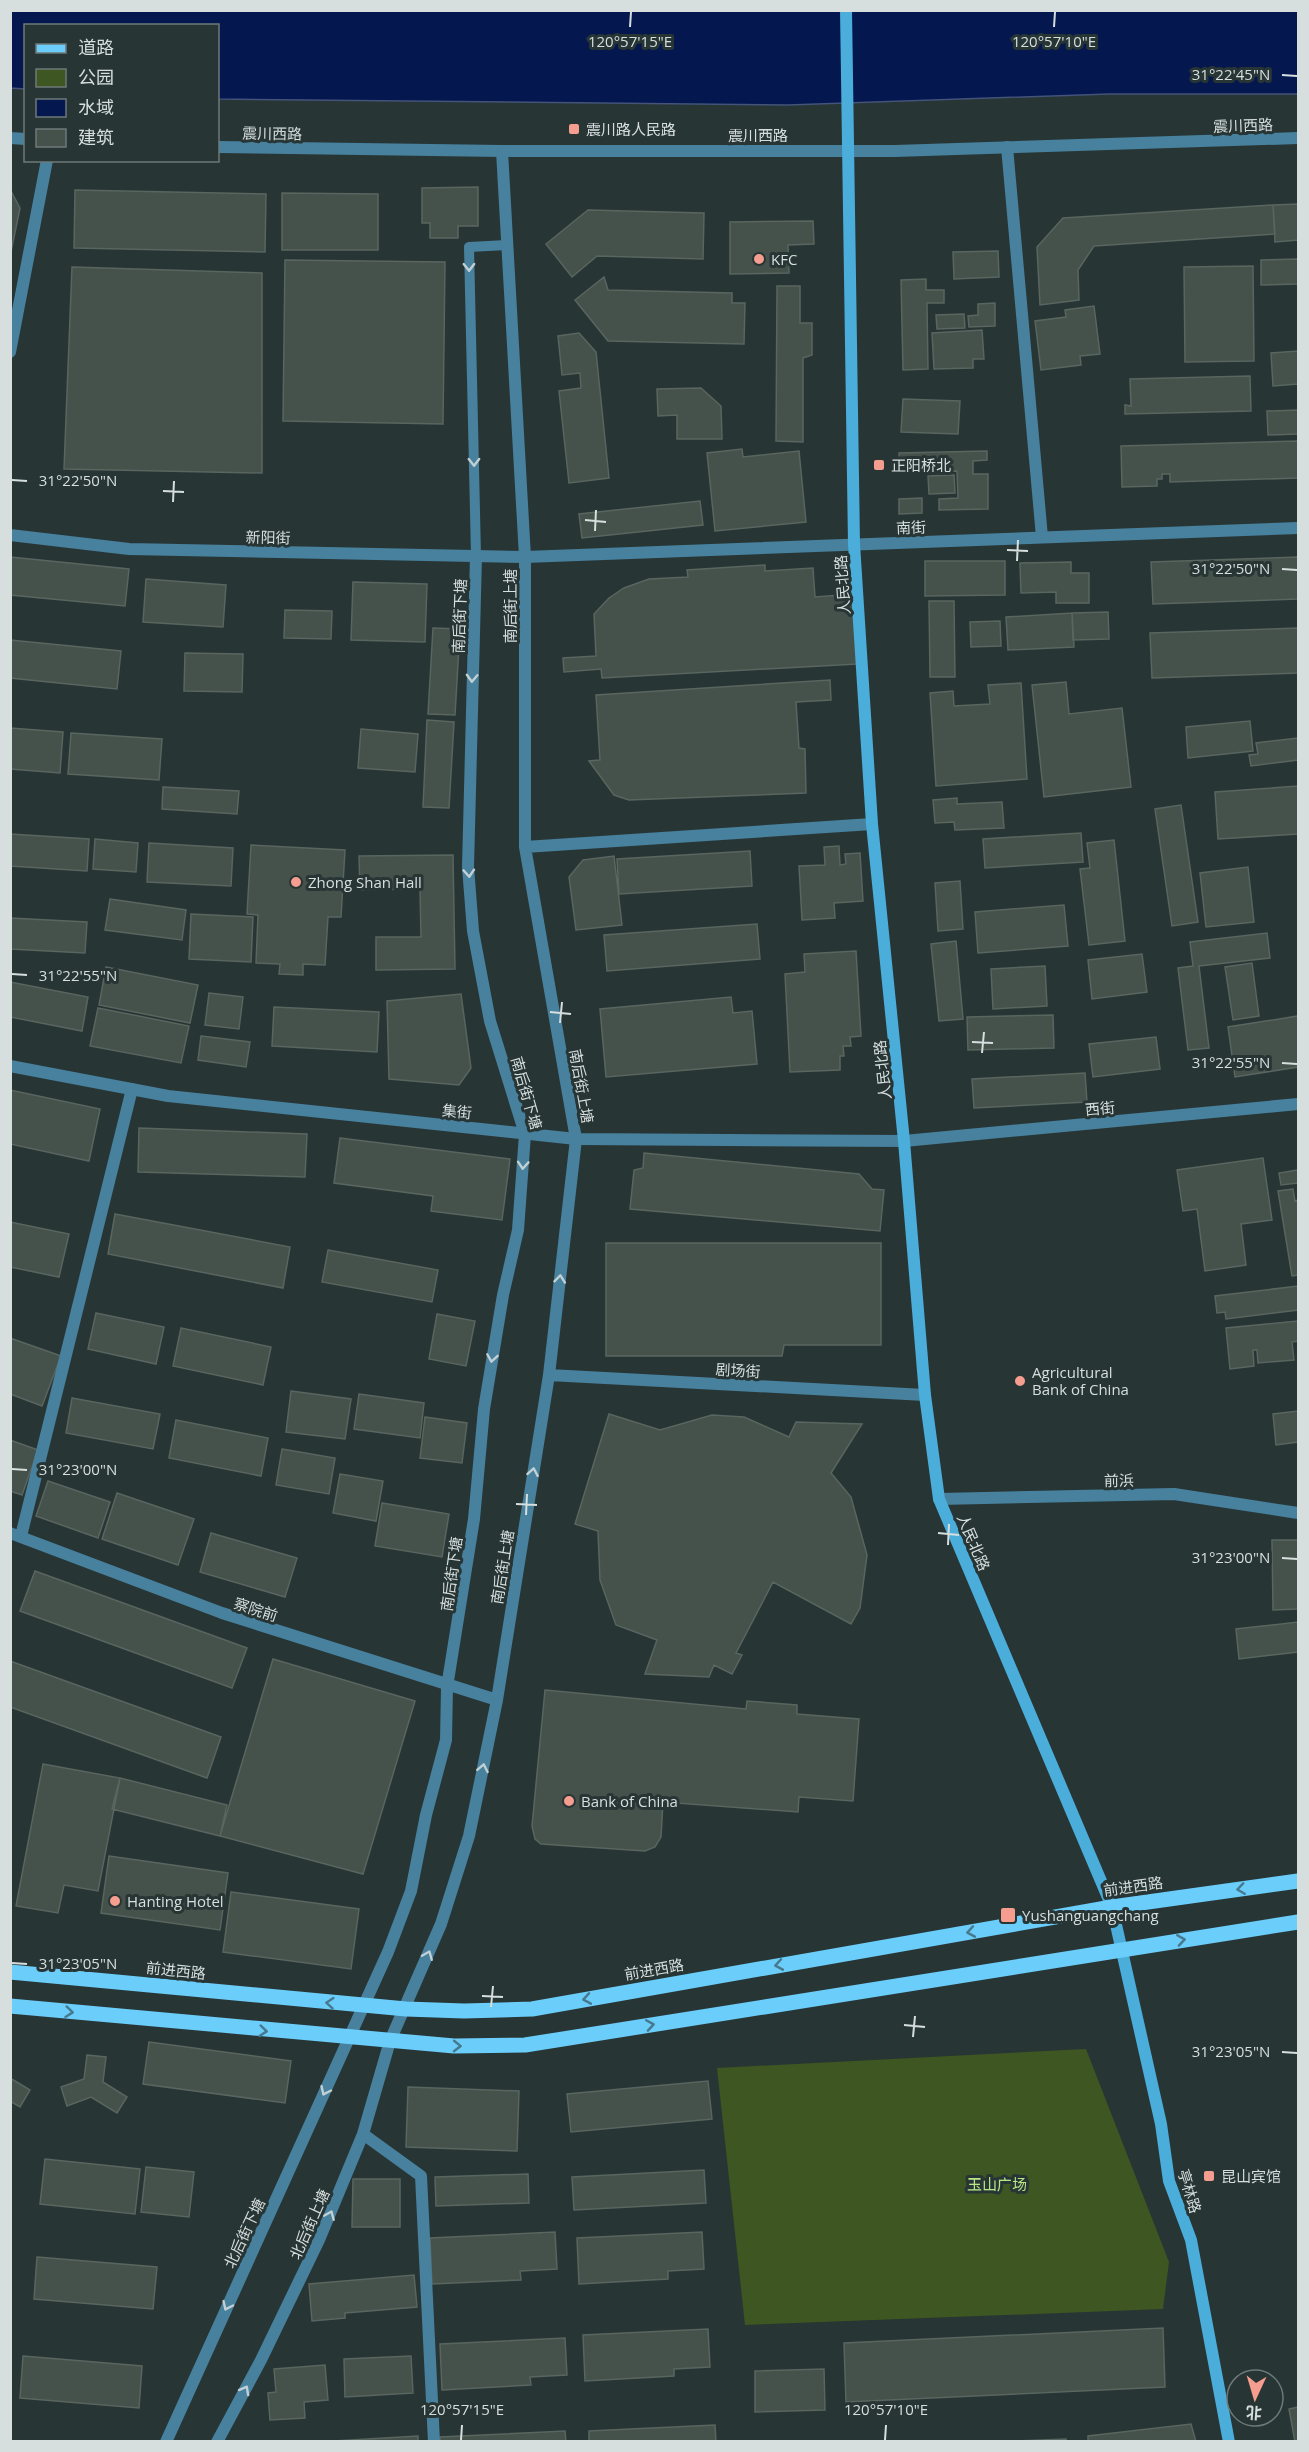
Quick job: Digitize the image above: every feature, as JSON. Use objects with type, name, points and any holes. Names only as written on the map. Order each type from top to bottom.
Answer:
[{"type":"main road","name":"人民北路","points":[[846,10],[854,544],[872,824],[904,1141],[925,1395],[939,1498],[1112,1907],[1123,1948]]},
{"type":"main road","name":"前进西路","points":[[10,1972],[406,2009],[464,2011],[532,2009],[1112,1907],[1299,1881]]},
{"type":"main road","points":[[10,2006],[454,2046],[525,2045],[1123,1948],[1299,1922]]},
{"type":"main road","name":"亭林路","points":[[1123,1948],[1161,2124],[1169,2181],[1191,2240],[1229,2442]]},
{"type":"street","name":"震川西路","points":[[219,147],[502,151],[847,151],[1299,138]]},
{"type":"street","points":[[1007,147],[1042,537]]},
{"type":"street","name":"南后街上塘","points":[[406,2009],[441,1924],[469,1836],[496,1700],[549,1375],[576,1139],[525,847],[525,557],[502,151]]},
{"type":"street","points":[[10,352],[47,162]]},
{"type":"street","name":"南街","points":[[525,557],[1299,528]]},
{"type":"street","name":"新阳街","points":[[10,536],[129,549],[525,557]]},
{"type":"street","name":"南后街下塘","points":[[350,2038],[366,2006],[411,1891],[426,1815],[446,1740],[447,1687],[474,1519],[484,1409],[502,1295],[518,1230],[525,1134],[490,1021],[472,921],[468,867],[476,556]]},
{"type":"street","points":[[525,847],[872,824]]},
{"type":"street","name":"集街","points":[[10,1066],[168,1095],[576,1139],[904,1141]]},
{"type":"street","points":[[16,1534],[132,1089]]},
{"type":"street","name":"西街","points":[[904,1141],[1299,1104]]},
{"type":"street","name":"剧场街","points":[[549,1375],[925,1395]]},
{"type":"street","name":"前浜","points":[[939,1498],[1174,1494],[1299,1513]]},
{"type":"street","name":"察院前","points":[[16,1534],[222,1613],[447,1687],[496,1700]]},
{"type":"street","name":"北后街上塘","points":[[217,2442],[261,2360],[319,2240],[363,2134],[390,2041],[406,2009]]},
{"type":"street","name":"北后街下塘","points":[[166,2442],[350,2038]]},
{"type":"street","points":[[363,2134],[421,2175],[434,2442]]},
{"type":"lane","name":"南后街下塘","points":[[476,556],[469,247],[507,245]]},
{"type":"green space","name":"玉山广场","points":[[1086,2049],[1169,2262],[1163,2309],[745,2325],[717,2068]]},
{"type":"water","points":[[10,11],[1298,11],[1298,94],[1109,94],[788,105],[219,99],[219,24],[24,24],[24,89],[11,88]]},
{"type":"building","points":[[478,187],[478,226],[458,226],[458,238],[430,238],[430,223],[422,223],[422,188]]},
{"type":"building","points":[[10,189],[20,208],[10,257]]},
{"type":"building","points":[[75,190],[266,194],[265,252],[74,248]]},
{"type":"building","points":[[282,193],[378,194],[378,250],[282,250]]},
{"type":"building","points":[[1298,204],[1298,240],[1275,242],[1273,205]]},
{"type":"building","points":[[1273,205],[1275,234],[1094,246],[1078,270],[1079,300],[1040,305],[1037,247],[1063,218]]},
{"type":"building","points":[[588,210],[704,213],[703,259],[597,256],[572,277],[546,244]]},
{"type":"building","name":"KFC","points":[[813,221],[814,244],[788,245],[789,273],[730,274],[730,222]]},
{"type":"building","points":[[998,251],[999,277],[954,279],[953,252]]},
{"type":"building","points":[[1298,259],[1298,284],[1261,285],[1261,260]]},
{"type":"building","points":[[285,260],[445,262],[443,424],[283,421]]},
{"type":"building","points":[[1253,266],[1254,361],[1185,362],[1184,267]]},
{"type":"building","points":[[72,267],[262,273],[262,473],[64,469]]},
{"type":"building","points":[[604,277],[608,290],[732,293],[732,303],[745,303],[744,344],[608,341],[575,300]]},
{"type":"building","points":[[926,279],[926,290],[944,290],[944,303],[927,303],[928,369],[903,370],[901,280]]},
{"type":"building","points":[[777,286],[800,286],[800,323],[812,323],[812,355],[803,358],[803,442],[776,441]]},
{"type":"building","points":[[995,303],[995,326],[969,327],[968,316],[978,315],[978,304]]},
{"type":"building","points":[[1094,306],[1100,354],[1080,356],[1081,365],[1041,370],[1035,321],[1066,317],[1065,310]]},
{"type":"building","points":[[964,314],[965,328],[937,329],[936,315]]},
{"type":"building","points":[[982,330],[984,359],[973,359],[973,368],[934,369],[932,333]]},
{"type":"building","points":[[579,333],[596,352],[609,478],[569,483],[559,391],[581,388],[580,373],[562,375],[558,336]]},
{"type":"building","points":[[1298,351],[1298,384],[1273,386],[1271,353]]},
{"type":"building","points":[[1250,376],[1251,411],[1125,414],[1125,405],[1131,406],[1130,379]]},
{"type":"building","points":[[701,388],[721,406],[722,439],[677,439],[677,415],[658,416],[657,389]]},
{"type":"building","points":[[903,399],[960,401],[958,434],[901,432]]},
{"type":"building","points":[[1298,410],[1298,434],[1268,435],[1267,411]]},
{"type":"building","points":[[1298,441],[1298,478],[1170,482],[1170,474],[1162,474],[1162,479],[1157,479],[1157,486],[1122,487],[1121,446]]},
{"type":"building","points":[[742,449],[743,457],[799,451],[806,522],[715,531],[707,453]]},
{"type":"building","points":[[987,451],[987,460],[973,461],[973,474],[988,474],[988,509],[939,510],[939,499],[958,498],[957,471],[900,472],[899,453]]},
{"type":"building","points":[[954,475],[955,493],[929,494],[928,476]]},
{"type":"building","points":[[922,498],[922,513],[899,514],[899,499]]},
{"type":"building","points":[[700,501],[703,525],[582,538],[579,514]]},
{"type":"building","points":[[10,557],[129,569],[125,606],[10,595]]},
{"type":"building","points":[[1298,557],[1298,599],[1153,604],[1151,562]]},
{"type":"building","points":[[925,561],[1005,561],[1005,595],[925,596]]},
{"type":"building","points":[[1071,562],[1071,573],[1089,573],[1089,603],[1056,603],[1056,592],[1021,593],[1020,563]]},
{"type":"building","points":[[765,565],[765,571],[813,568],[815,597],[853,594],[857,664],[602,678],[601,669],[564,672],[563,658],[596,656],[594,614],[609,598],[624,588],[649,579],[688,577],[687,570]]},
{"type":"building","points":[[146,579],[226,585],[223,627],[143,622]]},
{"type":"building","points":[[353,582],[427,584],[425,642],[351,640]]},
{"type":"building","points":[[929,601],[954,601],[955,677],[930,677]]},
{"type":"building","points":[[285,610],[332,611],[331,639],[284,638]]},
{"type":"building","points":[[1108,612],[1109,639],[1073,640],[1072,613]]},
{"type":"building","points":[[1072,613],[1074,647],[1008,650],[1006,617]]},
{"type":"building","points":[[1000,621],[1001,646],[971,647],[970,622]]},
{"type":"building","points":[[433,628],[460,629],[455,715],[428,714]]},
{"type":"building","points":[[1298,628],[1298,673],[1152,678],[1150,633]]},
{"type":"building","points":[[10,640],[121,651],[117,689],[10,678]]},
{"type":"building","points":[[185,653],[243,654],[242,692],[184,691]]},
{"type":"building","points":[[830,680],[831,700],[796,702],[799,748],[805,749],[806,793],[629,800],[614,795],[589,761],[600,760],[596,695]]},
{"type":"building","points":[[1066,682],[1069,714],[1122,708],[1131,787],[1044,797],[1032,685]]},
{"type":"building","points":[[1021,683],[1027,779],[936,786],[930,693],[953,691],[954,706],[990,704],[988,685]]},
{"type":"building","points":[[427,720],[454,722],[449,808],[423,807]]},
{"type":"building","points":[[1250,721],[1253,751],[1188,758],[1186,727]]},
{"type":"building","points":[[10,728],[63,732],[60,773],[10,769]]},
{"type":"building","points":[[361,729],[418,734],[415,772],[358,768]]},
{"type":"building","points":[[71,733],[162,739],[159,780],[68,774]]},
{"type":"building","points":[[1298,738],[1298,760],[1251,766],[1249,755],[1258,754],[1256,743]]},
{"type":"building","points":[[1298,786],[1298,834],[1218,839],[1215,792]]},
{"type":"building","points":[[163,787],[239,791],[237,814],[162,809]]},
{"type":"building","points":[[957,798],[957,804],[1002,802],[1004,828],[955,830],[954,822],[935,823],[933,800]]},
{"type":"building","points":[[1181,805],[1198,922],[1172,926],[1155,809]]},
{"type":"building","points":[[1081,833],[1083,862],[985,868],[983,839]]},
{"type":"building","points":[[10,834],[89,839],[87,871],[10,866]]},
{"type":"building","points":[[95,839],[138,843],[136,872],[93,869]]},
{"type":"building","points":[[1114,840],[1125,941],[1089,945],[1080,869],[1090,868],[1087,843]]},
{"type":"building","points":[[149,843],[233,848],[231,886],[147,882]]},
{"type":"building","name":"Zhong Shan Hall","points":[[251,845],[345,850],[341,917],[328,917],[325,965],[303,964],[303,975],[279,974],[280,964],[256,963],[258,915],[247,914]]},
{"type":"building","points":[[839,846],[840,865],[846,864],[845,854],[860,853],[863,901],[834,903],[835,918],[802,920],[799,866],[825,865],[824,847]]},
{"type":"building","points":[[750,851],[752,886],[619,894],[617,859]]},
{"type":"building","points":[[453,855],[455,969],[376,970],[376,937],[421,937],[420,889],[360,890],[359,856]]},
{"type":"building","points":[[614,856],[622,925],[576,930],[569,877],[583,860]]},
{"type":"building","points":[[1248,867],[1254,922],[1206,927],[1200,873]]},
{"type":"building","points":[[960,881],[963,929],[938,931],[935,883]]},
{"type":"building","points":[[110,899],[186,910],[182,940],[105,930]]},
{"type":"building","points":[[1064,905],[1068,946],[978,953],[975,912]]},
{"type":"building","points":[[191,914],[253,917],[251,962],[189,959]]},
{"type":"building","points":[[10,918],[87,922],[85,953],[10,949]]},
{"type":"building","points":[[757,924],[760,959],[607,971],[604,935]]},
{"type":"building","points":[[1267,933],[1270,958],[1199,966],[1209,1048],[1188,1050],[1178,968],[1193,966],[1190,942]]},
{"type":"building","points":[[956,941],[963,1019],[939,1021],[931,944]]},
{"type":"building","points":[[856,951],[861,1036],[850,1037],[851,1046],[843,1046],[844,1056],[840,1056],[840,1070],[790,1072],[785,974],[805,972],[804,954]]},
{"type":"building","points":[[1142,954],[1147,992],[1092,999],[1088,960]]},
{"type":"building","points":[[1252,963],[1259,1016],[1233,1020],[1225,967]]},
{"type":"building","points":[[1045,966],[1047,1006],[993,1009],[991,969]]},
{"type":"building","points":[[106,967],[198,985],[190,1023],[99,1005]]},
{"type":"building","points":[[10,982],[88,997],[82,1031],[10,1017]]},
{"type":"building","points":[[209,993],[243,997],[239,1029],[205,1025]]},
{"type":"building","points":[[461,994],[471,1068],[459,1085],[389,1079],[387,1001]]},
{"type":"building","points":[[731,997],[733,1013],[752,1011],[757,1064],[606,1077],[600,1009]]},
{"type":"building","points":[[274,1007],[379,1012],[377,1052],[272,1046]]},
{"type":"building","points":[[98,1008],[189,1026],[181,1063],[90,1046]]},
{"type":"building","points":[[1053,1015],[1054,1048],[968,1050],[967,1017]]},
{"type":"building","points":[[1298,1016],[1298,1067],[1235,1077],[1228,1027]]},
{"type":"building","points":[[201,1036],[250,1042],[246,1067],[198,1060]]},
{"type":"building","points":[[1156,1037],[1160,1069],[1093,1077],[1089,1044]]},
{"type":"building","points":[[1085,1073],[1087,1102],[974,1108],[972,1079]]},
{"type":"building","points":[[10,1090],[100,1109],[89,1161],[10,1144]]},
{"type":"building","points":[[139,1128],[307,1134],[305,1177],[138,1172]]},
{"type":"building","points":[[340,1138],[510,1159],[502,1220],[431,1211],[433,1196],[334,1183]]},
{"type":"building","points":[[644,1153],[859,1174],[872,1189],[884,1190],[880,1231],[630,1209],[634,1170],[643,1168]]},
{"type":"building","points":[[1263,1158],[1272,1220],[1241,1224],[1246,1265],[1205,1271],[1197,1209],[1183,1211],[1177,1170]]},
{"type":"building","points":[[1298,1170],[1298,1183],[1281,1185],[1279,1173]]},
{"type":"building","points":[[1293,1189],[1295,1201],[1298,1200],[1298,1275],[1292,1276],[1278,1191]]},
{"type":"building","points":[[115,1214],[290,1247],[283,1288],[108,1254]]},
{"type":"building","points":[[10,1222],[69,1234],[59,1277],[10,1267]]},
{"type":"building","points":[[606,1243],[881,1243],[881,1345],[784,1345],[782,1356],[606,1356]]},
{"type":"building","points":[[328,1250],[438,1270],[432,1302],[322,1282]]},
{"type":"building","points":[[1298,1286],[1298,1310],[1226,1319],[1225,1312],[1217,1313],[1215,1296]]},
{"type":"building","points":[[96,1313],[164,1327],[156,1364],[88,1349]]},
{"type":"building","points":[[437,1314],[475,1321],[466,1366],[429,1359]]},
{"type":"building","points":[[1298,1321],[1298,1341],[1292,1342],[1294,1360],[1258,1363],[1257,1350],[1253,1350],[1254,1366],[1230,1369],[1226,1328]]},
{"type":"building","points":[[181,1328],[271,1347],[263,1385],[173,1366]]},
{"type":"building","points":[[10,1338],[61,1356],[42,1406],[10,1394]]},
{"type":"building","points":[[291,1391],[351,1399],[345,1439],[286,1432]]},
{"type":"building","points":[[359,1394],[424,1403],[420,1438],[354,1429]]},
{"type":"building","points":[[72,1398],[160,1414],[153,1449],[66,1433]]},
{"type":"building","points":[[1298,1411],[1298,1442],[1276,1445],[1273,1414]]},
{"type":"building","points":[[609,1414],[660,1430],[712,1415],[744,1417],[789,1437],[796,1422],[862,1424],[831,1473],[851,1497],[867,1555],[860,1608],[851,1624],[773,1582],[736,1653],[742,1655],[732,1674],[714,1665],[709,1677],[645,1674],[657,1640],[616,1625],[600,1580],[598,1531],[575,1524]]},
{"type":"building","points":[[425,1417],[467,1423],[462,1463],[420,1458]]},
{"type":"building","points":[[176,1420],[268,1438],[261,1476],[169,1458]]},
{"type":"building","points":[[10,1440],[38,1450],[22,1495],[10,1491]]},
{"type":"building","points":[[282,1449],[335,1458],[329,1494],[276,1485]]},
{"type":"building","points":[[340,1474],[383,1481],[376,1521],[333,1513]]},
{"type":"building","points":[[48,1481],[110,1502],[98,1538],[36,1516]]},
{"type":"building","points":[[117,1493],[194,1519],[178,1565],[102,1539]]},
{"type":"building","points":[[382,1503],[449,1514],[442,1557],[375,1546]]},
{"type":"building","points":[[211,1533],[297,1558],[285,1597],[200,1572]]},
{"type":"building","points":[[1272,1540],[1298,1540],[1298,1609],[1273,1610]]},
{"type":"building","points":[[35,1571],[247,1648],[232,1688],[20,1611]]},
{"type":"building","points":[[1298,1622],[1298,1652],[1239,1659],[1236,1629]]},
{"type":"building","points":[[273,1659],[415,1701],[363,1874],[220,1836]]},
{"type":"building","points":[[10,1661],[221,1737],[207,1778],[10,1707]]},
{"type":"building","points":[[545,1690],[746,1709],[747,1701],[797,1705],[797,1714],[859,1719],[853,1801],[799,1797],[798,1812],[663,1802],[661,1837],[655,1847],[645,1851],[541,1844],[535,1839],[532,1826]]},
{"type":"building","points":[[43,1764],[120,1778],[98,1891],[64,1885],[58,1913],[16,1906]]},
{"type":"building","points":[[120,1778],[227,1805],[220,1836],[112,1809]]},
{"type":"building","points":[[109,1856],[228,1873],[220,1930],[101,1913]]},
{"type":"building","points":[[231,1892],[359,1909],[351,1969],[223,1952]]},
{"type":"building","points":[[149,2042],[291,2061],[285,2103],[143,2084]]},
{"type":"building","points":[[87,2055],[106,2057],[103,2082],[127,2097],[117,2113],[91,2097],[67,2106],[61,2087],[84,2079]]},
{"type":"building","points":[[10,2078],[30,2090],[20,2107],[10,2101]]},
{"type":"building","points":[[708,2081],[712,2119],[571,2132],[567,2094]]},
{"type":"building","points":[[408,2087],[519,2091],[517,2151],[406,2147]]},
{"type":"building","points":[[45,2159],[140,2169],[135,2214],[40,2204]]},
{"type":"building","points":[[146,2167],[194,2172],[189,2217],[141,2212]]},
{"type":"building","points":[[704,2170],[706,2203],[574,2210],[572,2177]]},
{"type":"building","points":[[528,2174],[529,2203],[436,2206],[435,2177]]},
{"type":"building","points":[[353,2179],[400,2179],[400,2227],[352,2227]]},
{"type":"building","points":[[555,2232],[557,2269],[520,2271],[521,2280],[432,2284],[430,2238]]},
{"type":"building","points":[[702,2232],[704,2269],[668,2271],[668,2279],[579,2284],[577,2238]]},
{"type":"building","points":[[37,2257],[157,2267],[153,2309],[34,2299]]},
{"type":"building","points":[[414,2275],[417,2307],[345,2313],[345,2318],[312,2321],[309,2284]]},
{"type":"building","points":[[1163,2328],[1165,2387],[846,2402],[844,2343]]},
{"type":"building","points":[[708,2329],[710,2367],[674,2369],[674,2376],[585,2381],[583,2335]]},
{"type":"building","points":[[565,2338],[567,2375],[530,2377],[531,2385],[442,2390],[440,2344]]},
{"type":"building","points":[[23,2356],[142,2366],[139,2408],[20,2398]]},
{"type":"building","points":[[411,2356],[413,2393],[345,2397],[344,2359]]},
{"type":"building","points":[[325,2365],[328,2400],[304,2402],[305,2418],[270,2420],[268,2393],[276,2392],[274,2369]]},
{"type":"building","points":[[824,2369],[825,2410],[755,2412],[755,2371]]},
{"type":"building","points":[[1298,2407],[1298,2442],[1295,2442],[1289,2409]]},
{"type":"building","points":[[1191,2424],[1196,2442],[1088,2442],[1088,2436]]},
{"type":"building","points":[[715,2425],[716,2442],[589,2442],[589,2431]]},
{"type":"building","points":[[565,2431],[566,2442],[440,2442],[440,2437]]},
{"type":"building","points":[[418,2436],[418,2442],[316,2442]]},
{"type":"building","points":[[1066,2439],[1067,2442],[994,2442]]},
{"type":"place","name":"震川路人民路","points":[[574,129]]},
{"type":"place","name":"KFC","points":[[759,259]]},
{"type":"place","name":"正阳桥北","points":[[879,465]]},
{"type":"place","name":"Zhong Shan Hall","points":[[296,882]]},
{"type":"place","name":"Agricultural Bank of China","points":[[1020,1381]]},
{"type":"place","name":"Bank of China","points":[[569,1801]]},
{"type":"place","name":"Hanting Hotel","points":[[115,1901]]},
{"type":"place","name":"Yushanguangchang","points":[[1008,1915]]},
{"type":"place","name":"昆山宾馆","points":[[1209,2176]]}]
